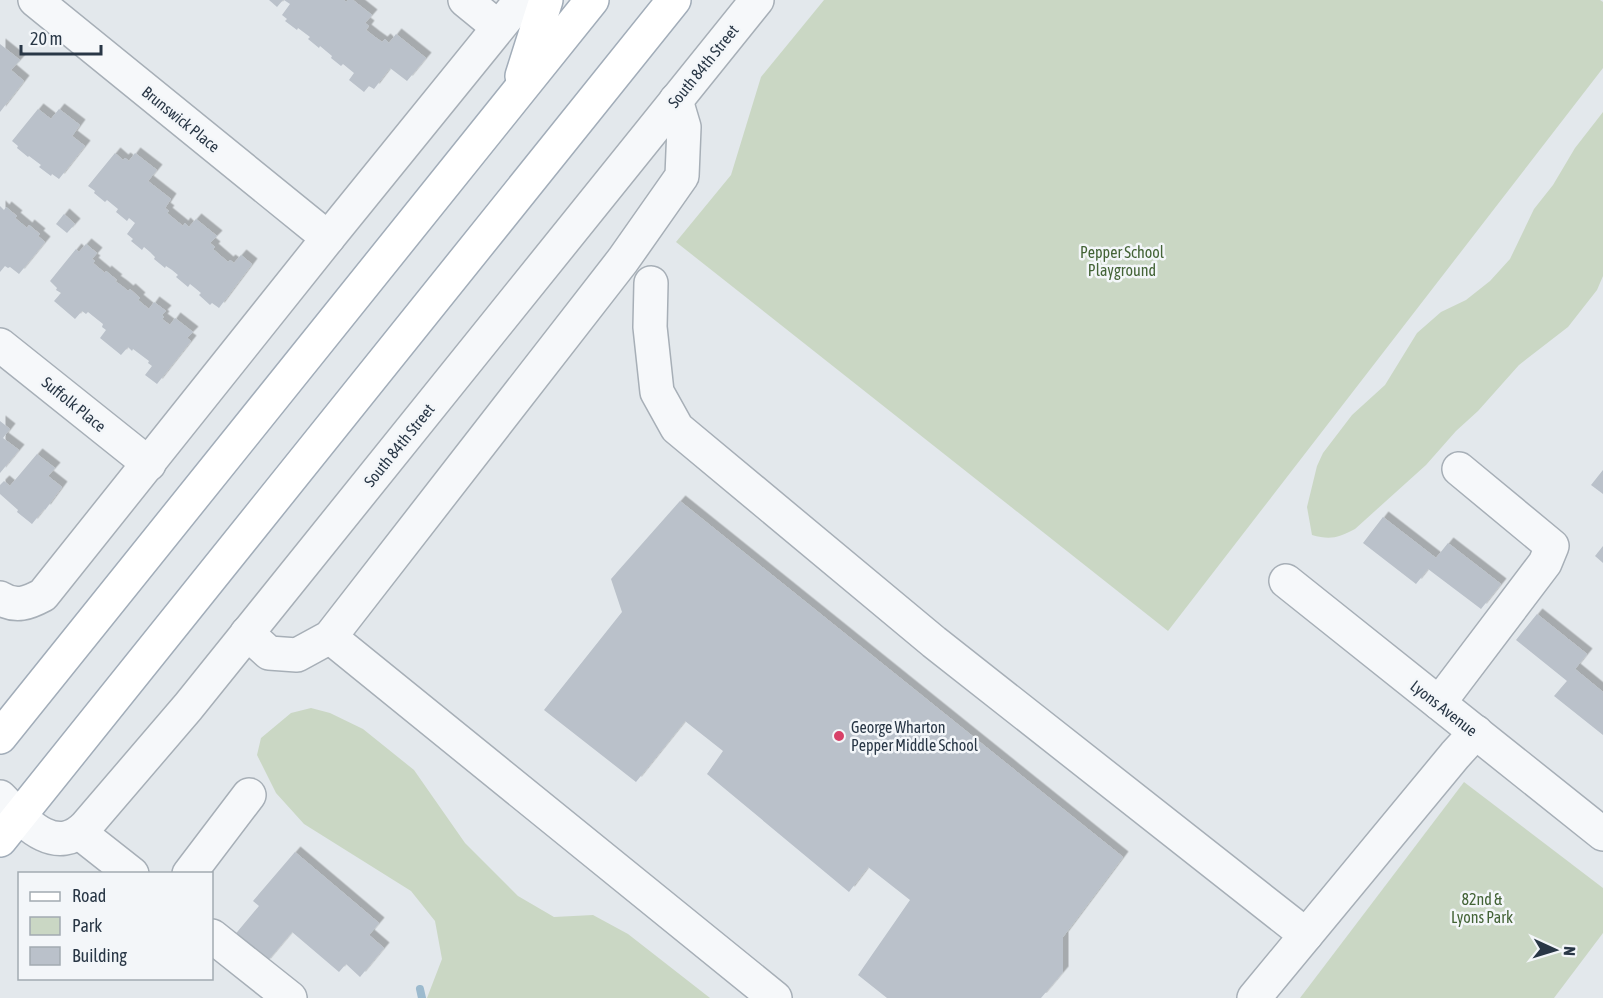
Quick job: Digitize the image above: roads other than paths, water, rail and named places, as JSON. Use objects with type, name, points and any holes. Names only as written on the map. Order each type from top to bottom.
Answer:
[{"type":"main road","points":[[517,92],[546,0]]},
{"type":"main road","points":[[0,737],[592,0]]},
{"type":"main road","points":[[6,818],[674,0]]},
{"type":"street","name":"Brunswick Place","points":[[35,0],[328,238]]},
{"type":"street","points":[[465,0],[498,27]]},
{"type":"street","points":[[0,598],[6,602],[26,604],[43,595],[521,0]]},
{"type":"street","name":"South 84th Street","points":[[80,833],[188,707],[757,0]]},
{"type":"street","points":[[247,633],[269,654],[297,656],[330,637],[623,260],[682,176],[684,127],[676,100]]},
{"type":"street","points":[[651,283],[650,327],[657,392],[676,428],[934,642],[1306,935]]},
{"type":"street","name":"Suffolk Place","points":[[0,345],[149,464]]},
{"type":"street","points":[[1439,703],[1545,563],[1552,546],[1459,469]]},
{"type":"street","name":"Lyons Avenue","points":[[1286,581],[1603,834]]},
{"type":"street","points":[[330,637],[775,998]]},
{"type":"street","points":[[1254,998],[1476,732]]},
{"type":"street","points":[[190,872],[249,795]]},
{"type":"street","points":[[6,818],[46,836],[62,839],[80,833],[131,872]]},
{"type":"street","points":[[213,937],[290,998]]},
{"type":"waterway","points":[[420,989],[422,998]]},
{"type":"place","name":"George Wharton Pepper Middle School","points":[[839,736]]},
{"type":"park label","name":"Pepper School Playground","points":[[1122,261]]},
{"type":"park label","name":"82nd & Lyons Park","points":[[1482,908]]}]
